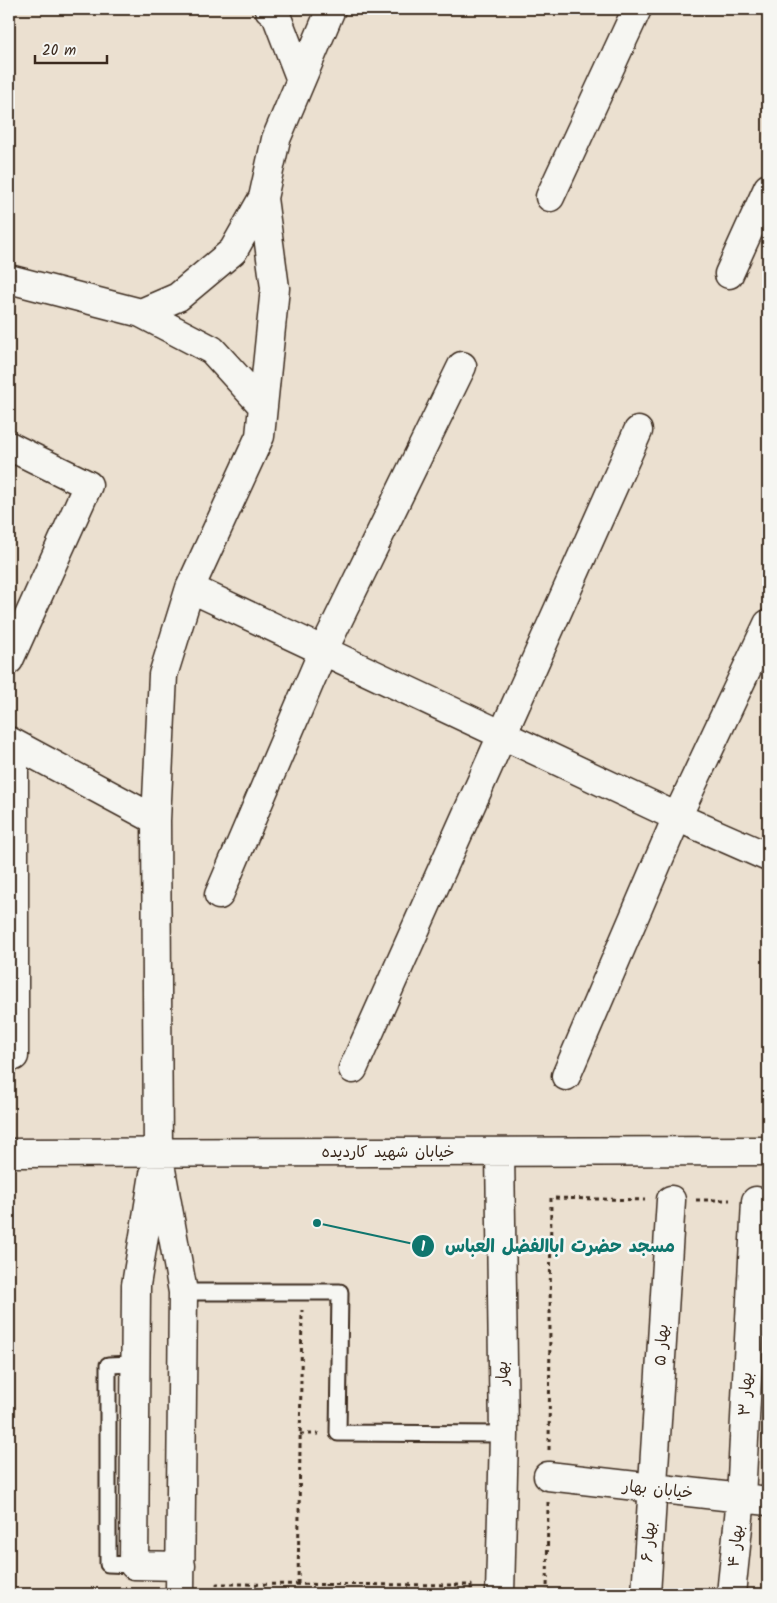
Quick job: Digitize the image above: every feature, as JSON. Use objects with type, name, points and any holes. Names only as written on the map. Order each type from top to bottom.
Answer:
[{"type":"street","points":[[269,9],[276,14],[301,80]]},
{"type":"street","points":[[141,313],[178,296],[233,251],[263,198],[276,139],[332,9]]},
{"type":"street","points":[[550,197],[637,9]]},
{"type":"street","points":[[729,274],[768,188]]},
{"type":"street","points":[[181,1566],[134,1565],[136,1285],[158,1152],[156,820],[163,675],[190,588],[260,436],[275,288],[263,198]]},
{"type":"street","points":[[9,279],[141,313],[212,350],[263,406]]},
{"type":"street","points":[[219,895],[323,651],[462,366]]},
{"type":"street","points":[[353,1069],[638,431]]},
{"type":"street","points":[[9,446],[88,485],[9,660]]},
{"type":"street","points":[[190,588],[678,817],[768,857]]},
{"type":"street","points":[[566,1076],[678,817],[768,624]]},
{"type":"street","points":[[14,1056],[11,742],[156,820]]},
{"type":"street","points":[[158,1152],[183,1292],[180,1594]]},
{"type":"street","name":"بهار","points":[[500,1152],[504,1434],[500,1594]]},
{"type":"street","name":"خیابان شهید کاردیده","points":[[9,1153],[768,1152]]},
{"type":"street","name":"بهار ۵","points":[[653,1490],[671,1200]]},
{"type":"street","name":"بهار ۳","points":[[741,1498],[756,1201]]},
{"type":"street","name":"خیابان بهار","points":[[548,1476],[653,1490],[768,1502]]},
{"type":"street","name":"بهار ۶","points":[[646,1594],[653,1490]]},
{"type":"street","name":"بهار ۴","points":[[731,1594],[741,1498]]},
{"type":"lane","points":[[183,1292],[340,1292],[338,1433],[504,1434]]},
{"type":"path","points":[[547,1594],[551,1198],[756,1201]]},
{"type":"path","points":[[298,1584],[302,1292]]},
{"type":"path","points":[[217,1594],[217,1584],[471,1585],[471,1594]]},
{"type":"path","points":[[326,1584],[326,1594]]},
{"type":"place","name":"مسجد حضرت اباالفضل العباس","points":[[317,1223]]}]
